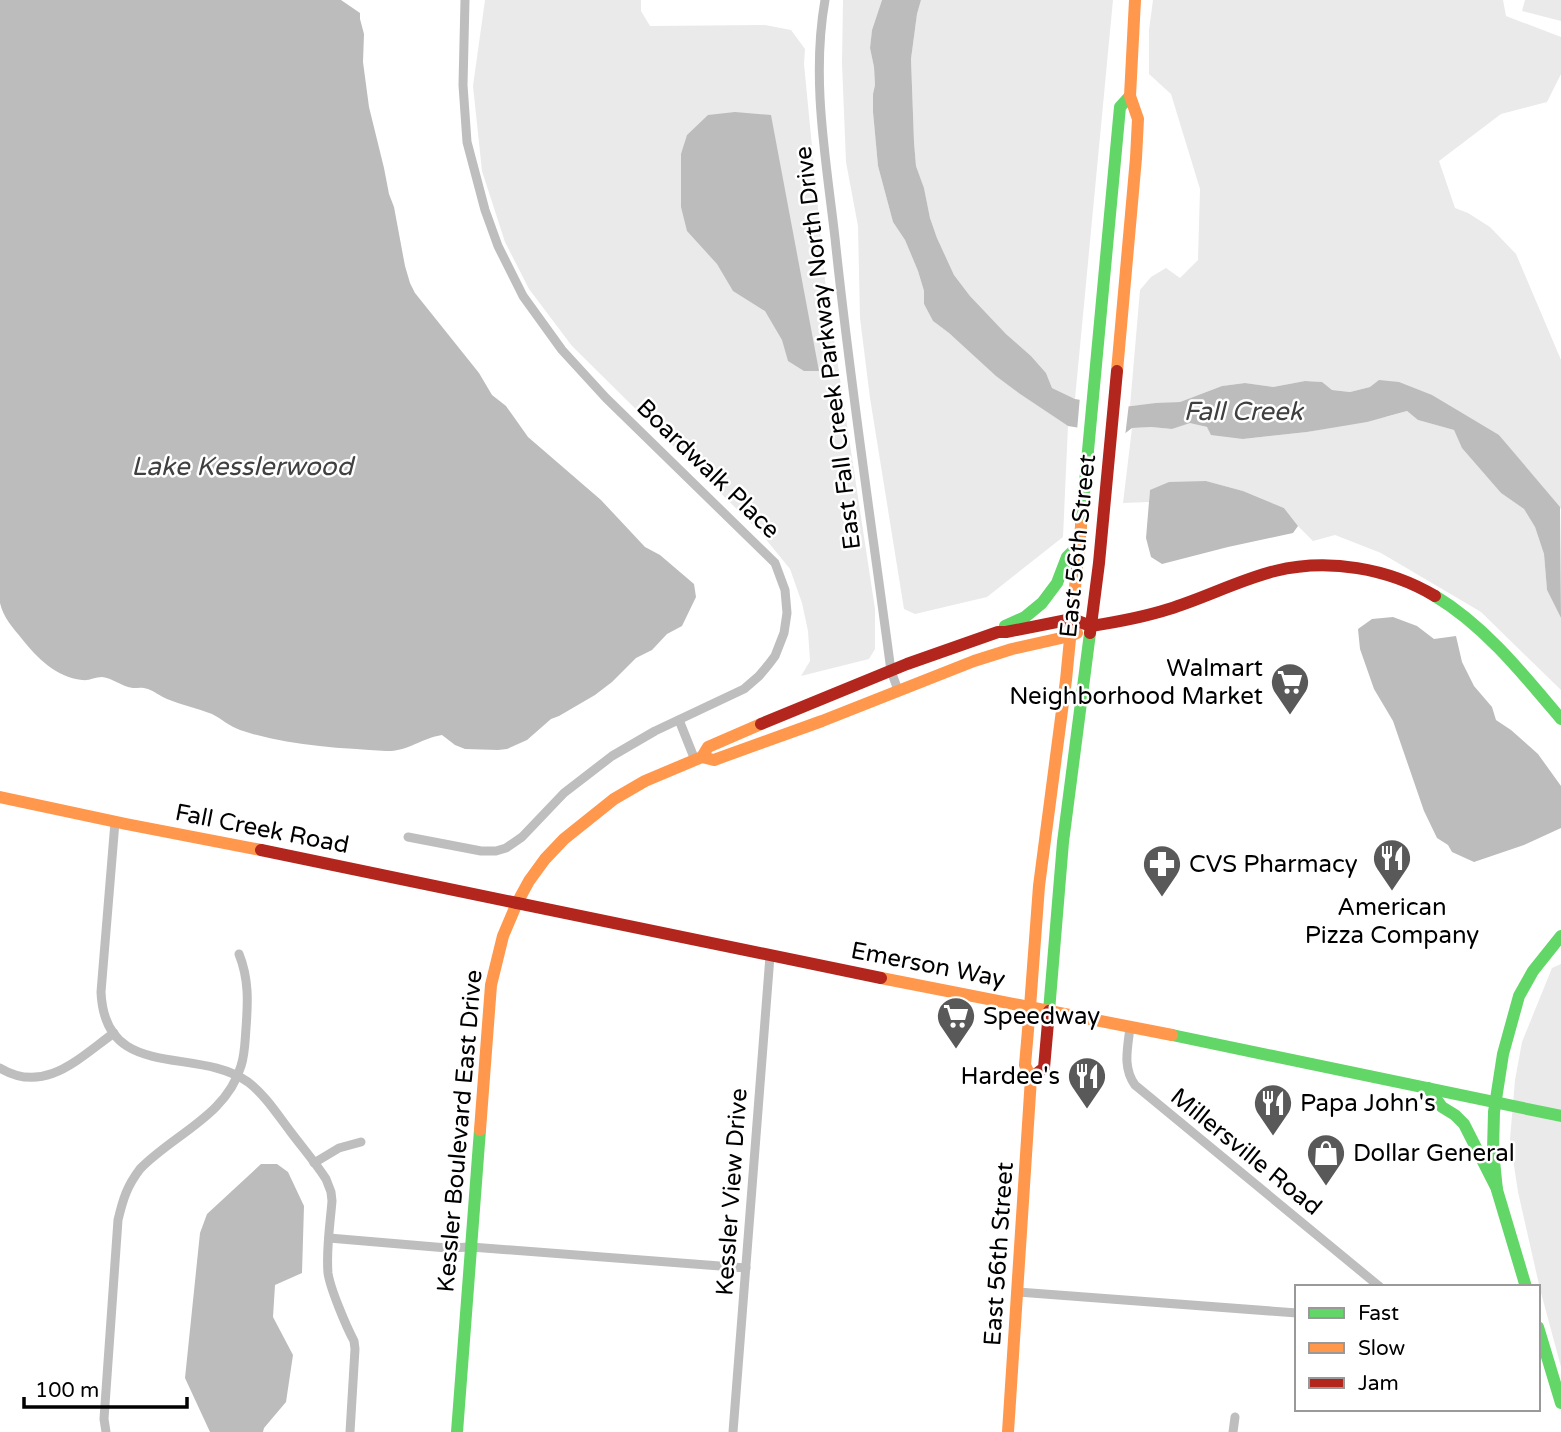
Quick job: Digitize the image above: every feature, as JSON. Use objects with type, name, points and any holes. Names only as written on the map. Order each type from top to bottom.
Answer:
[{"type":"main road","name":"East 56th Street","points":[[1031,1078],[1044,1068],[1061,861],[1099,563],[1138,119],[1130,96],[1135,0]]},
{"type":"main road","name":"East 56th Street","points":[[1008,1432],[1031,1078],[1025,1065],[1042,859],[1072,619],[1120,107],[1130,96]]},
{"type":"main road","points":[[999,632],[1004,626],[1026,617],[1042,603],[1056,583],[1067,556],[1079,545]]},
{"type":"main road","points":[[1072,619],[1091,626],[1138,618],[1287,569],[1327,565],[1380,572],[1430,592],[1460,611],[1493,642],[1561,719]]},
{"type":"main road","name":"Kessler Boulevard East Drive","points":[[699,759],[708,747],[891,671],[999,632],[1072,619]]},
{"type":"main road","name":"Kessler Boulevard East Drive","points":[[457,1432],[491,985],[499,947],[517,903],[545,859],[573,831],[614,799],[645,781],[699,759],[714,760],[822,721],[989,656],[1070,636],[1091,626]]},
{"type":"main road","name":"Fall Creek Road","points":[[0,796],[114,822],[517,903]]},
{"type":"main road","name":"Emerson Way","points":[[517,903],[1561,1116]]},
{"type":"main road","points":[[1525,1285],[1497,1189],[1492,1158],[1497,1079],[1526,982],[1561,936]]},
{"type":"main road","points":[[1428,1088],[1442,1107],[1464,1124],[1497,1189]]},
{"type":"main road","points":[[1540,1333],[1561,1403]]},
{"type":"street","name":"Boardwalk Place","points":[[408,837],[481,851],[506,848],[523,837],[564,793],[595,768],[646,736],[736,694],[752,683],[775,656],[784,633],[787,613],[785,590],[775,563],[769,555],[606,398],[562,350],[523,296],[509,270],[476,180],[467,142],[463,85],[465,0]]},
{"type":"street","name":"East Fall Creek Parkway North Drive","points":[[825,0],[820,34],[820,106],[845,329],[891,671],[898,690]]},
{"type":"street","points":[[679,720],[699,759]]},
{"type":"street","points":[[114,822],[101,992],[106,1018],[114,1033],[128,1047],[142,1055],[212,1066],[238,1076],[267,1101],[326,1178],[331,1192],[327,1259],[329,1280],[355,1349],[350,1432]]},
{"type":"street","points":[[106,1432],[104,1419],[118,1220],[126,1190],[144,1165],[217,1108],[238,1076],[242,1062],[248,987],[239,954]]},
{"type":"street","name":"Kessler View Drive","points":[[733,1432],[770,956]]},
{"type":"street","name":"Millersville Road","points":[[1130,1027],[1126,1064],[1135,1085],[1378,1285]]},
{"type":"street","points":[[0,1068],[25,1077],[50,1075],[68,1066],[114,1033]]},
{"type":"street","points":[[314,1163],[339,1148],[361,1142]]},
{"type":"street","points":[[330,1238],[746,1268]]},
{"type":"street","points":[[1018,1292],[1295,1313]]},
{"type":"street","points":[[1233,1432],[1236,1417]]},
{"type":"shaded area","points":[[485,0],[641,0],[641,11],[650,26],[765,25],[791,30],[805,49],[804,64],[825,280],[875,609],[875,649],[869,659],[801,676],[810,661],[808,631],[790,569],[760,532],[572,346],[529,289],[505,242],[482,171],[473,86]]},
{"type":"shaded area","points":[[843,0],[882,0],[872,30],[870,48],[874,67],[873,112],[878,166],[893,222],[905,240],[918,271],[924,291],[924,304],[933,321],[996,375],[1068,426],[1063,537],[987,597],[915,614],[904,609],[860,318],[858,226],[846,162],[842,63]]},
{"type":"shaded area","points":[[921,0],[1113,0],[1075,399],[1052,388],[1046,373],[1031,356],[970,296],[954,275],[937,238],[916,166],[914,142],[911,59]]},
{"type":"shaded area","points":[[1153,0],[1503,0],[1506,16],[1561,37],[1561,74],[1547,102],[1501,114],[1439,161],[1455,208],[1490,227],[1516,254],[1561,360],[1561,509],[1499,435],[1370,387],[1350,392],[1332,390],[1321,382],[1305,381],[1273,387],[1245,383],[1222,386],[1180,402],[1130,406],[1140,290],[1151,277],[1166,268],[1180,278],[1198,260],[1200,189],[1171,94],[1149,74],[1149,30]]},
{"type":"shaded area","points":[[1525,0],[1561,0],[1561,21],[1522,11]]},
{"type":"shaded area","points":[[1407,411],[1418,420],[1454,430],[1463,448],[1501,493],[1524,509],[1535,527],[1544,554],[1547,590],[1561,618],[1561,690],[1481,612],[1381,553],[1335,535],[1313,541],[1284,508],[1243,491],[1206,481],[1150,490],[1149,502],[1123,503],[1132,428],[1172,429],[1190,422],[1243,439],[1307,432]]},
{"type":"shaded area","points":[[1561,964],[1561,1367],[1518,1192],[1510,1139],[1515,1080],[1522,1042],[1552,968]]},
{"type":"water","name":"Lake Kesslerwood","points":[[0,0],[341,0],[360,13],[369,107],[394,207],[405,266],[415,293],[479,373],[492,395],[506,406],[528,437],[601,500],[645,547],[660,555],[694,584],[696,597],[682,626],[667,634],[652,650],[636,658],[595,695],[551,719],[527,740],[498,750],[465,749],[442,735],[394,751],[276,740],[232,727],[212,714],[164,698],[148,689],[129,687],[102,677],[85,680],[73,678],[56,671],[41,660],[12,626],[0,603]]},
{"type":"water","name":"Fall Creek","points":[[882,0],[921,0],[911,59],[914,142],[916,166],[937,238],[954,275],[970,296],[1031,356],[1046,373],[1052,388],[1075,399],[1123,407],[1180,402],[1222,386],[1245,383],[1273,387],[1305,381],[1322,382],[1332,390],[1350,392],[1370,387],[1379,380],[1399,382],[1432,395],[1499,435],[1560,507],[1561,618],[1547,590],[1544,554],[1535,527],[1524,509],[1501,493],[1462,448],[1454,430],[1418,420],[1407,411],[1367,422],[1243,439],[1211,435],[1207,427],[1190,423],[1172,429],[1132,428],[1123,435],[1068,426],[996,376],[933,321],[924,304],[924,291],[918,271],[905,240],[893,222],[878,166],[873,112],[874,67],[870,48],[872,30]]},
{"type":"water","points":[[735,112],[771,115],[819,371],[804,371],[788,361],[782,340],[765,311],[733,291],[717,264],[687,231],[681,207],[681,154],[687,135],[708,115]]},
{"type":"water","points":[[1206,481],[1243,491],[1284,508],[1298,526],[1293,533],[1162,564],[1151,557],[1146,538],[1150,490],[1169,482]]},
{"type":"water","points":[[1393,617],[1417,626],[1434,639],[1456,636],[1462,662],[1474,686],[1492,707],[1496,720],[1538,754],[1561,786],[1561,828],[1524,845],[1474,862],[1452,852],[1448,845],[1437,838],[1424,811],[1393,721],[1374,689],[1360,649],[1358,629],[1372,619]]},
{"type":"water","points":[[261,1164],[277,1164],[288,1172],[304,1206],[302,1273],[275,1285],[273,1317],[293,1355],[286,1402],[263,1432],[210,1432],[185,1378],[200,1233],[207,1214]]},
{"type":"pier","points":[[1080,396],[1129,403],[1125,437],[1077,431]]},
{"type":"traffic: fast","points":[[1081,526],[1120,107],[1130,96]]},
{"type":"traffic: fast","points":[[1005,626],[1025,617],[1042,603],[1057,583],[1067,557],[1079,545]]},
{"type":"traffic: fast","points":[[1435,596],[1487,637],[1561,719]]},
{"type":"traffic: fast","points":[[1049,1011],[1063,842],[1090,633]]},
{"type":"traffic: fast","points":[[1525,1285],[1497,1190],[1493,1151],[1494,1112],[1503,1054],[1519,996],[1533,971],[1561,936]]},
{"type":"traffic: fast","points":[[1172,1035],[1561,1116]]},
{"type":"traffic: fast","points":[[1428,1088],[1442,1107],[1464,1124],[1497,1189]]},
{"type":"traffic: fast","points":[[457,1432],[480,1130]]},
{"type":"traffic: fast","points":[[1540,1334],[1561,1403]]},
{"type":"traffic: slow","points":[[1117,371],[1138,119],[1130,96],[1135,0]]},
{"type":"traffic: slow","points":[[1030,1007],[1039,886],[1066,680],[1081,526]]},
{"type":"traffic: slow","points":[[702,757],[714,760],[974,661],[1077,633]]},
{"type":"traffic: slow","points":[[480,1130],[491,985],[503,936],[529,881],[564,839],[614,799],[645,781],[702,757],[708,747],[761,724]]},
{"type":"traffic: slow","points":[[0,797],[261,850]]},
{"type":"traffic: slow","points":[[881,978],[1172,1035]]},
{"type":"traffic: slow","points":[[1008,1432],[1031,1078],[1025,1065],[1030,1007]]},
{"type":"traffic: jam","points":[[1090,633],[1117,371]]},
{"type":"traffic: jam","points":[[1091,626],[1160,612],[1275,571],[1316,565],[1378,572],[1398,578],[1435,596]]},
{"type":"traffic: jam","points":[[761,724],[907,664],[998,632],[1072,619],[1091,626]]},
{"type":"traffic: jam","points":[[261,850],[517,903]]},
{"type":"traffic: jam","points":[[517,903],[881,978]]},
{"type":"traffic: jam","points":[[1031,1078],[1044,1068],[1049,1011]]},
{"type":"place","name":"Walmart Neighborhood Market","points":[[1290,716]]},
{"type":"place","name":"American Pizza Company","points":[[1392,892]]},
{"type":"place","name":"CVS Pharmacy","points":[[1162,898]]},
{"type":"place","name":"Speedway","points":[[956,1050]]},
{"type":"place","name":"Hardee's","points":[[1087,1110]]},
{"type":"place","name":"Papa John's","points":[[1273,1137]]},
{"type":"place","name":"Dollar General","points":[[1326,1187]]}]
